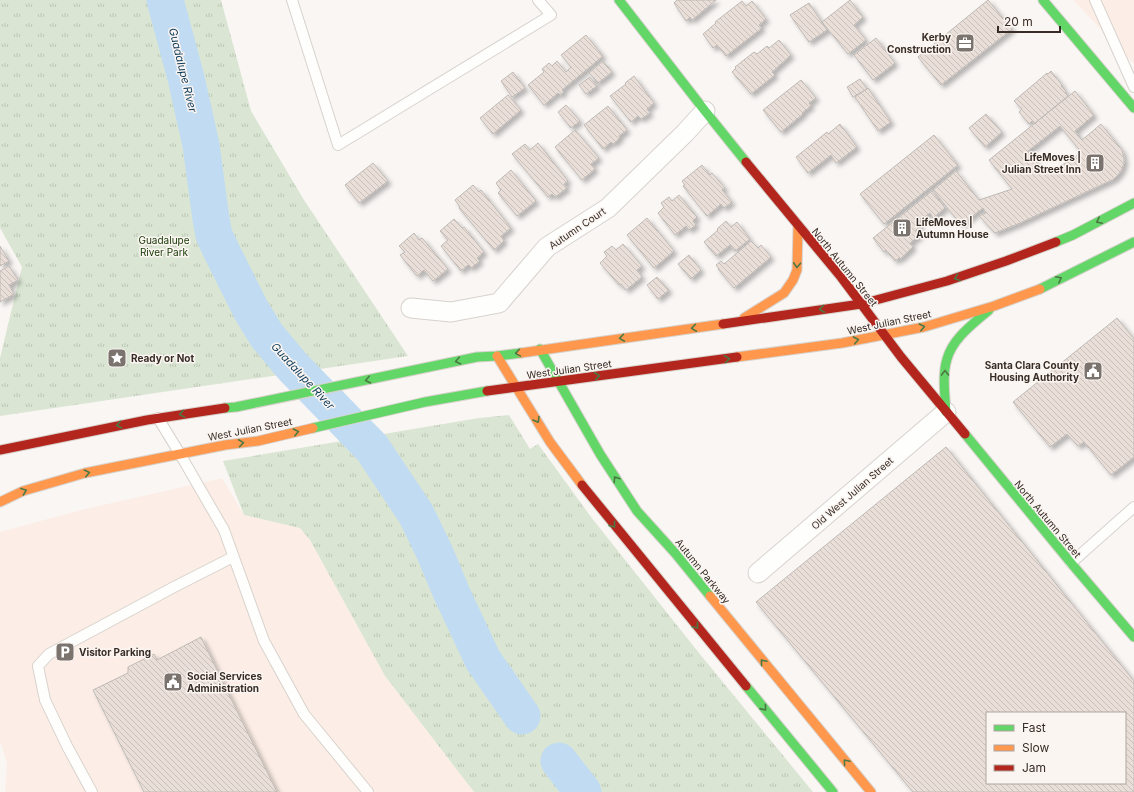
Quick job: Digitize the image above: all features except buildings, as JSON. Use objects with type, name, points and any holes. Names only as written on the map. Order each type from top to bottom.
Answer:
[{"type":"main road","name":"North Autumn Street","points":[[619,0],[705,111],[841,277],[884,335],[946,412],[1071,563],[1134,636]]},
{"type":"main road","points":[[1043,0],[1134,108]]},
{"type":"main road","points":[[0,450],[158,418],[206,410],[236,407],[477,357],[497,356],[861,304],[948,281],[1006,261],[1073,235],[1134,203]]},
{"type":"main road","points":[[738,322],[784,293],[793,280],[797,270],[798,226]]},
{"type":"main road","name":"West Julian Street","points":[[0,502],[23,491],[85,473],[225,445],[258,441],[425,402],[499,389],[842,343],[924,327],[994,306],[1039,289],[1134,242]]},
{"type":"main road","points":[[946,412],[944,367],[949,354],[959,336],[994,306]]},
{"type":"main road","name":"Autumn Parkway","points":[[540,350],[600,454],[637,512],[675,553],[871,792]]},
{"type":"main road","points":[[497,356],[550,442],[580,483],[832,792]]},
{"type":"street","name":"Autumn Court","points":[[411,308],[451,312],[498,302],[547,247],[608,208],[685,133],[705,111]]},
{"type":"street","name":"Old West Julian Street","points":[[758,573],[946,412]]},
{"type":"lane","points":[[292,0],[338,145],[551,15],[538,0]]},
{"type":"lane","points":[[1096,0],[1134,87]]},
{"type":"lane","points":[[158,418],[224,530],[264,641],[304,714],[368,792]]},
{"type":"lane","points":[[1071,563],[1131,510],[1134,521]]},
{"type":"lane","points":[[92,792],[67,746],[45,700],[38,666],[49,654],[233,557]]},
{"type":"shaded area","points":[[1073,0],[1134,0],[1134,64]]},
{"type":"shaded area","points":[[222,478],[244,515],[301,528],[310,540],[385,676],[474,792],[5,792],[7,763],[0,741],[0,532],[81,510]]},
{"type":"green space","name":"Guadalupe River Park","points":[[0,0],[221,0],[251,111],[304,200],[408,356],[0,416],[0,358],[22,267],[0,228]]},
{"type":"green space","points":[[509,415],[530,449],[538,444],[591,517],[699,653],[813,792],[474,792],[385,676],[310,540],[300,528],[244,515],[223,461],[479,418]]},
{"type":"waterway","name":"Guadalupe River","points":[[165,0],[186,78],[201,145],[214,235],[221,250],[251,310],[267,336],[293,367],[372,448],[416,514],[483,660],[522,716]]},
{"type":"waterway","name":"Guadalupe River","points":[[559,761],[583,792]]},
{"type":"traffic: fast","points":[[619,0],[746,162]]},
{"type":"traffic: fast","points":[[1043,0],[1134,108]]},
{"type":"traffic: fast","points":[[1056,242],[1073,235],[1134,203]]},
{"type":"traffic: fast","points":[[1040,289],[1134,242]]},
{"type":"traffic: fast","points":[[946,412],[944,385],[945,365],[950,351],[964,332],[989,310]]},
{"type":"traffic: fast","points":[[540,349],[600,454],[637,511],[675,553],[710,596]]},
{"type":"traffic: fast","points":[[225,408],[236,407],[477,357],[521,353]]},
{"type":"traffic: fast","points":[[313,428],[425,402],[487,391]]},
{"type":"traffic: fast","points":[[965,434],[1134,637]]},
{"type":"traffic: fast","points":[[746,686],[833,792]]},
{"type":"traffic: slow","points":[[744,318],[784,293],[793,280],[797,270],[798,226]]},
{"type":"traffic: slow","points":[[737,357],[842,343],[924,327],[994,306],[1040,289]]},
{"type":"traffic: slow","points":[[521,353],[723,324]]},
{"type":"traffic: slow","points":[[497,356],[550,442],[582,485]]},
{"type":"traffic: slow","points":[[0,502],[23,491],[85,473],[225,445],[258,441],[313,428]]},
{"type":"traffic: slow","points":[[710,596],[871,792]]},
{"type":"traffic: jam","points":[[746,162],[841,277],[901,357],[965,434]]},
{"type":"traffic: jam","points":[[723,324],[861,304],[947,281],[1056,242]]},
{"type":"traffic: jam","points":[[487,391],[737,357]]},
{"type":"traffic: jam","points":[[0,450],[147,420],[225,408]]},
{"type":"traffic: jam","points":[[582,485],[746,686]]},
{"type":"place","name":"Kerby Construction","points":[[965,43]]},
{"type":"place","name":"LifeMoves | Julian Street Inn","points":[[1095,163]]},
{"type":"place","name":"LifeMoves | Autumn House","points":[[902,228]]},
{"type":"place","name":"Ready or Not","points":[[117,358]]},
{"type":"place","name":"Santa Clara County Housing Authority","points":[[1093,371]]},
{"type":"place","name":"Visitor Parking","points":[[65,652]]},
{"type":"place","name":"Social Services Administration","points":[[173,682]]}]
